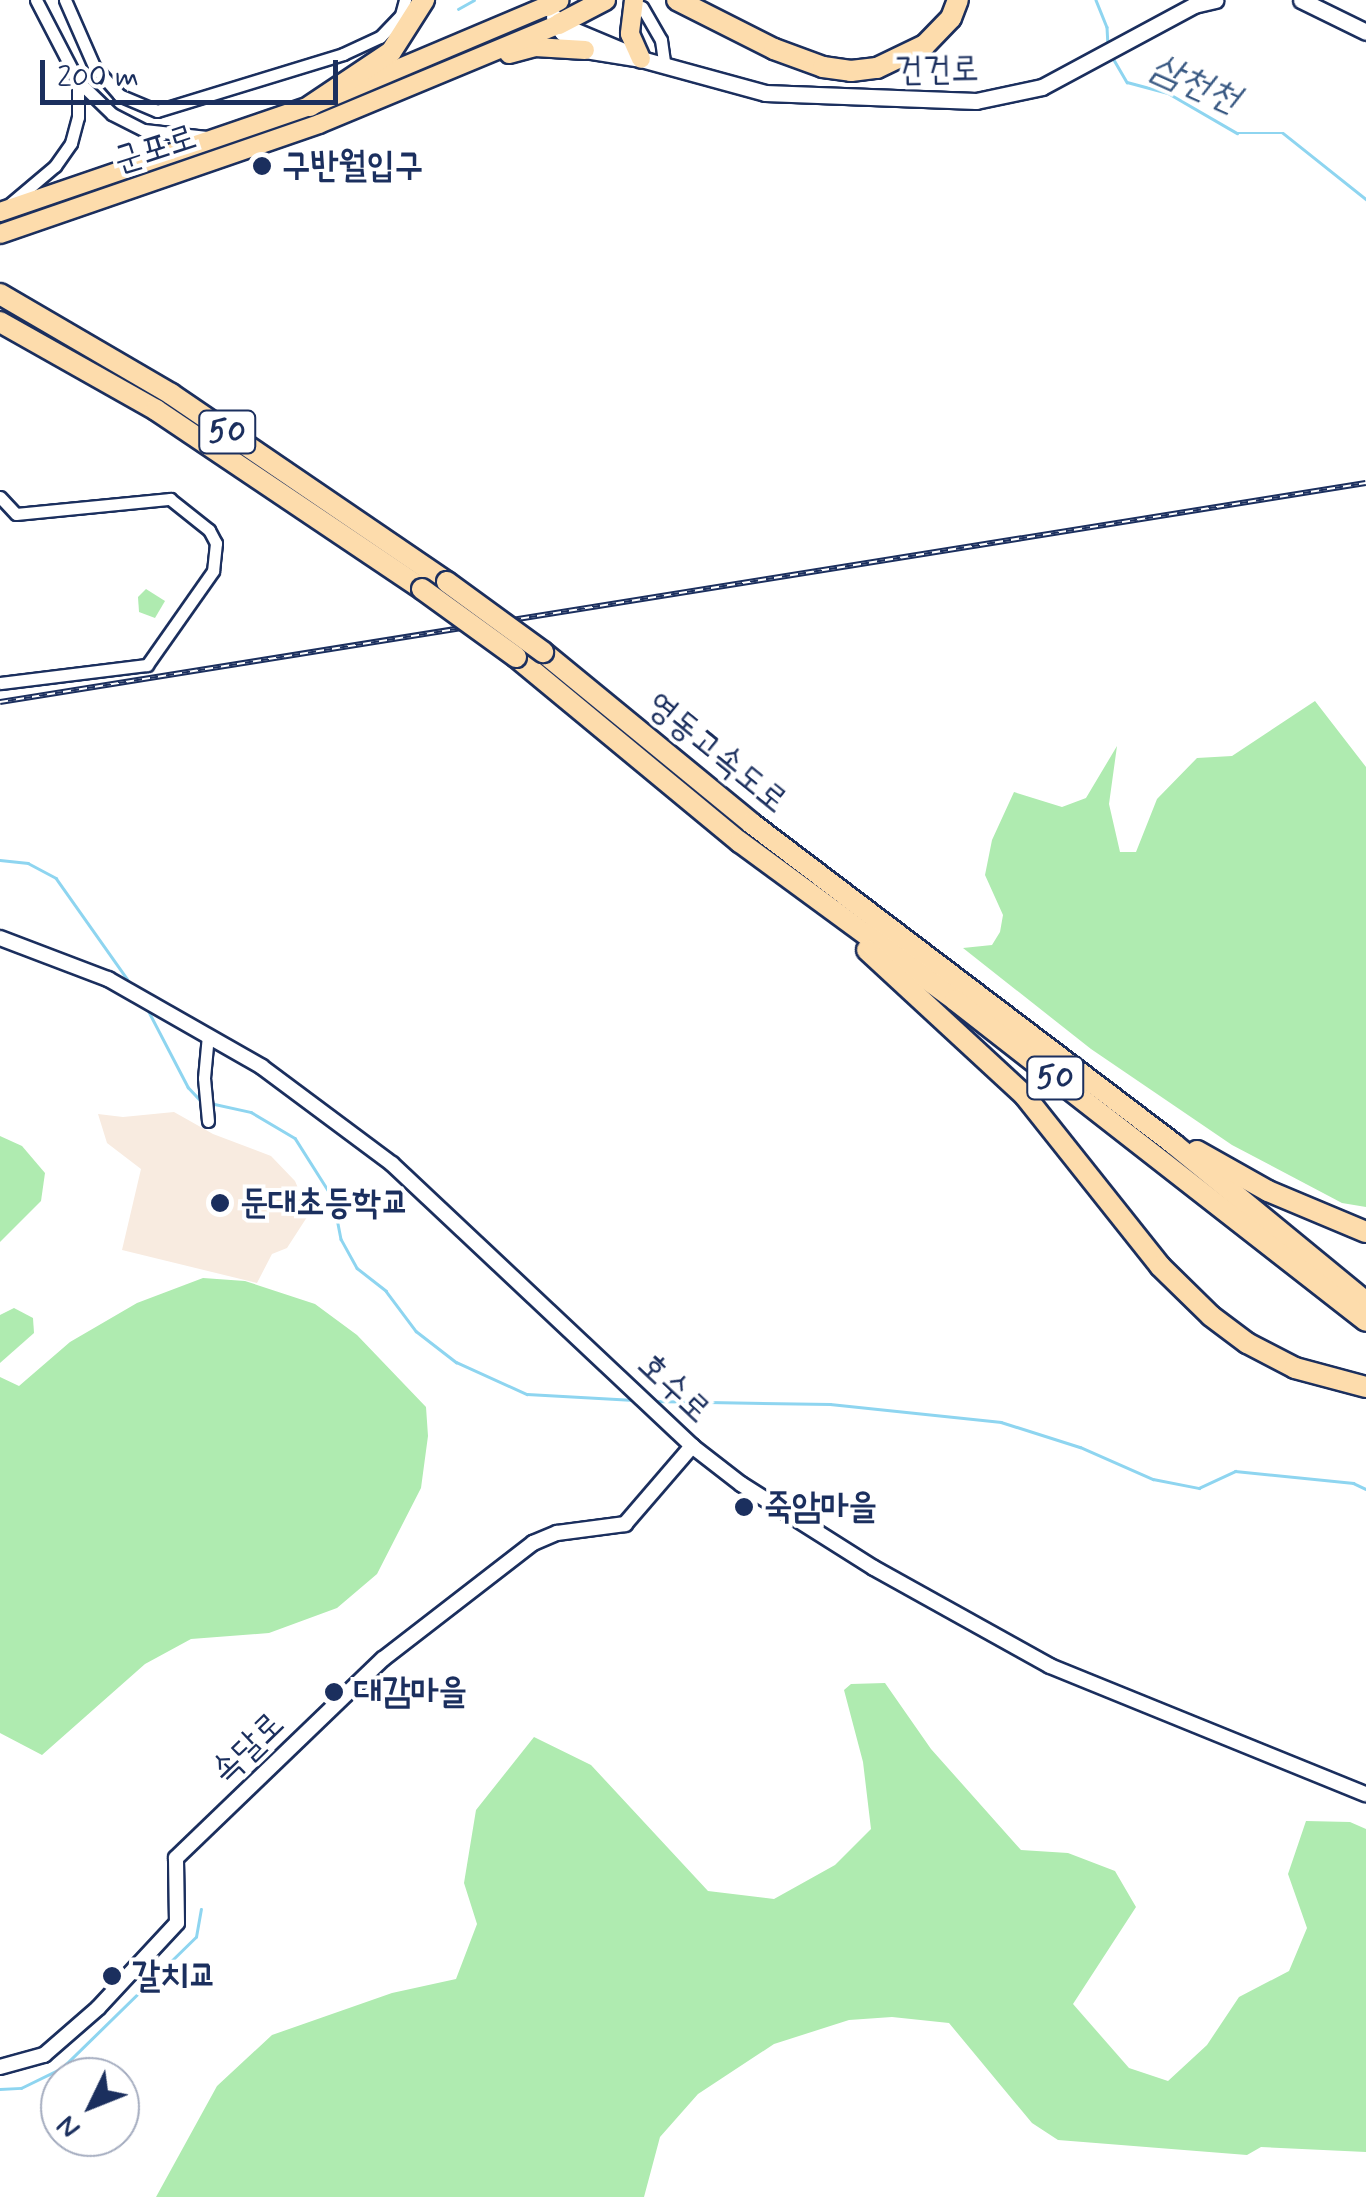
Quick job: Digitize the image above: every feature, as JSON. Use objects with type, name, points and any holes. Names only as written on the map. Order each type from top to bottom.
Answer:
[{"type":"highway","points":[[310,106],[390,52],[424,0]]},
{"type":"highway","name":"군포로","points":[[553,7],[605,0]]},
{"type":"highway","points":[[688,1],[827,57],[856,59],[895,49],[917,36],[943,0]]},
{"type":"highway","points":[[688,1],[774,49],[824,67],[851,70],[876,68],[925,44],[950,18],[958,0]]},
{"type":"highway","name":"영동고속도로","points":[[0,294],[170,394],[543,652],[750,823],[1141,1119],[1366,1302]]},
{"type":"highway","name":"영동고속도로","points":[[0,322],[156,410],[516,657],[740,842],[955,1000],[1366,1320]]},
{"type":"highway","points":[[740,842],[926,1001],[1006,1076],[1067,1144],[1178,1285],[1247,1342],[1295,1368],[1366,1388]]},
{"type":"highway","points":[[1141,1119],[1268,1191],[1366,1232]]},
{"type":"main road","name":"건건로","points":[[585,50],[641,59],[765,93],[976,102],[1042,87],[1194,5],[1215,0]]},
{"type":"main road","points":[[1301,0],[1366,32]]},
{"type":"main road","points":[[638,4],[630,34],[641,59]]},
{"type":"main road","name":"군포로","points":[[0,212],[310,106],[553,7]]},
{"type":"main road","name":"군포로","points":[[0,234],[226,160],[496,50],[553,7]]},
{"type":"main road","points":[[553,7],[571,42],[585,50]]},
{"type":"main road","name":"건건로","points":[[553,7],[641,59]]},
{"type":"main road","points":[[496,50],[502,56],[535,47],[585,50]]},
{"type":"street","points":[[36,0],[78,81],[112,114],[144,130],[216,138]]},
{"type":"street","points":[[64,0],[94,66],[119,95],[156,111],[343,54],[380,37],[401,15],[405,0]]},
{"type":"street","points":[[638,4],[662,40],[665,66]]},
{"type":"street","points":[[0,212],[55,166],[72,143],[78,117],[78,81]]},
{"type":"street","points":[[0,497],[16,514],[170,499],[209,530],[216,543],[213,571],[147,665],[0,682]]},
{"type":"street","name":"호수로","points":[[0,938],[108,979],[162,1006],[262,1066],[392,1164],[676,1432],[740,1484],[986,1634],[1050,1666],[1366,1794]]},
{"type":"street","points":[[208,1035],[204,1078],[208,1121]]},
{"type":"street","name":"속달로","points":[[0,2067],[44,2055],[98,2008],[176,1923],[176,1858],[384,1658],[532,1543],[558,1532],[625,1524],[692,1446]]},
{"type":"shaded area","name":"둔대초등학교","points":[[174,1112],[213,1134],[271,1156],[295,1181],[309,1214],[287,1248],[272,1254],[257,1283],[122,1250],[141,1169],[107,1143],[98,1114],[123,1117]]},
{"type":"green space","points":[[146,589],[165,601],[155,618],[139,612],[138,597]]},
{"type":"green space","points":[[1315,701],[1366,767],[1366,1207],[1342,1203],[1232,1145],[1091,1049],[963,948],[992,945],[1000,932],[1003,915],[985,875],[992,840],[1014,792],[1062,807],[1086,798],[1117,746],[1109,804],[1120,852],[1136,852],[1157,799],[1197,758],[1232,756]]},
{"type":"green space","points":[[0,1136],[22,1146],[45,1173],[41,1201],[0,1242]]},
{"type":"green space","points":[[203,1278],[245,1281],[315,1304],[357,1335],[426,1407],[428,1436],[421,1488],[377,1574],[337,1608],[269,1633],[191,1639],[145,1664],[42,1755],[0,1733],[0,1377],[19,1386],[70,1342],[137,1303]]},
{"type":"green space","points":[[14,1308],[33,1318],[34,1333],[0,1363],[0,1315]]},
{"type":"green space","points":[[885,1683],[931,1749],[1021,1850],[1068,1853],[1115,1871],[1136,1907],[1073,2004],[1129,2068],[1168,2081],[1207,2045],[1239,1997],[1289,1971],[1307,1928],[1288,1874],[1306,1821],[1350,1822],[1366,1829],[1366,2152],[1261,2147],[1247,2155],[1058,2140],[1032,2123],[949,2023],[892,2017],[849,2020],[774,2044],[698,2094],[660,2137],[644,2197],[156,2197],[217,2086],[272,2035],[392,1993],[456,1979],[477,1924],[464,1883],[476,1810],[534,1737],[591,1765],[708,1891],[774,1899],[835,1865],[871,1829],[863,1762],[844,1690],[851,1684]]},
{"type":"waterway","name":"삼천천","points":[[458,9],[474,0]]},
{"type":"waterway","name":"삼천천","points":[[1096,0],[1107,27],[1108,46]]},
{"type":"waterway","name":"삼천천","points":[[1113,58],[1127,82],[1168,93],[1237,133],[1283,133],[1366,199]]},
{"type":"waterway","points":[[0,860],[28,863],[56,878],[133,987]]},
{"type":"waterway","points":[[148,1010],[188,1087],[202,1102]]},
{"type":"waterway","points":[[210,1103],[251,1112],[295,1138],[333,1198],[341,1239],[357,1268],[386,1291],[416,1331],[456,1362],[527,1394],[634,1400]]},
{"type":"waterway","points":[[652,1401],[830,1404],[1001,1422],[1080,1447],[1153,1479],[1199,1488],[1235,1471],[1353,1483],[1366,1489]]},
{"type":"waterway","points":[[0,2089],[21,2088],[62,2068],[196,1937],[201,1909]]},
{"type":"railway","points":[[0,702],[1366,483]]},
{"type":"place","name":"구반월입구","points":[[262,166]]},
{"type":"place","name":"둔대초등학교","points":[[220,1203]]},
{"type":"place","name":"죽암마을","points":[[744,1507]]},
{"type":"place","name":"대감마을","points":[[334,1692]]},
{"type":"place","name":"갈치교","points":[[112,1976]]}]
